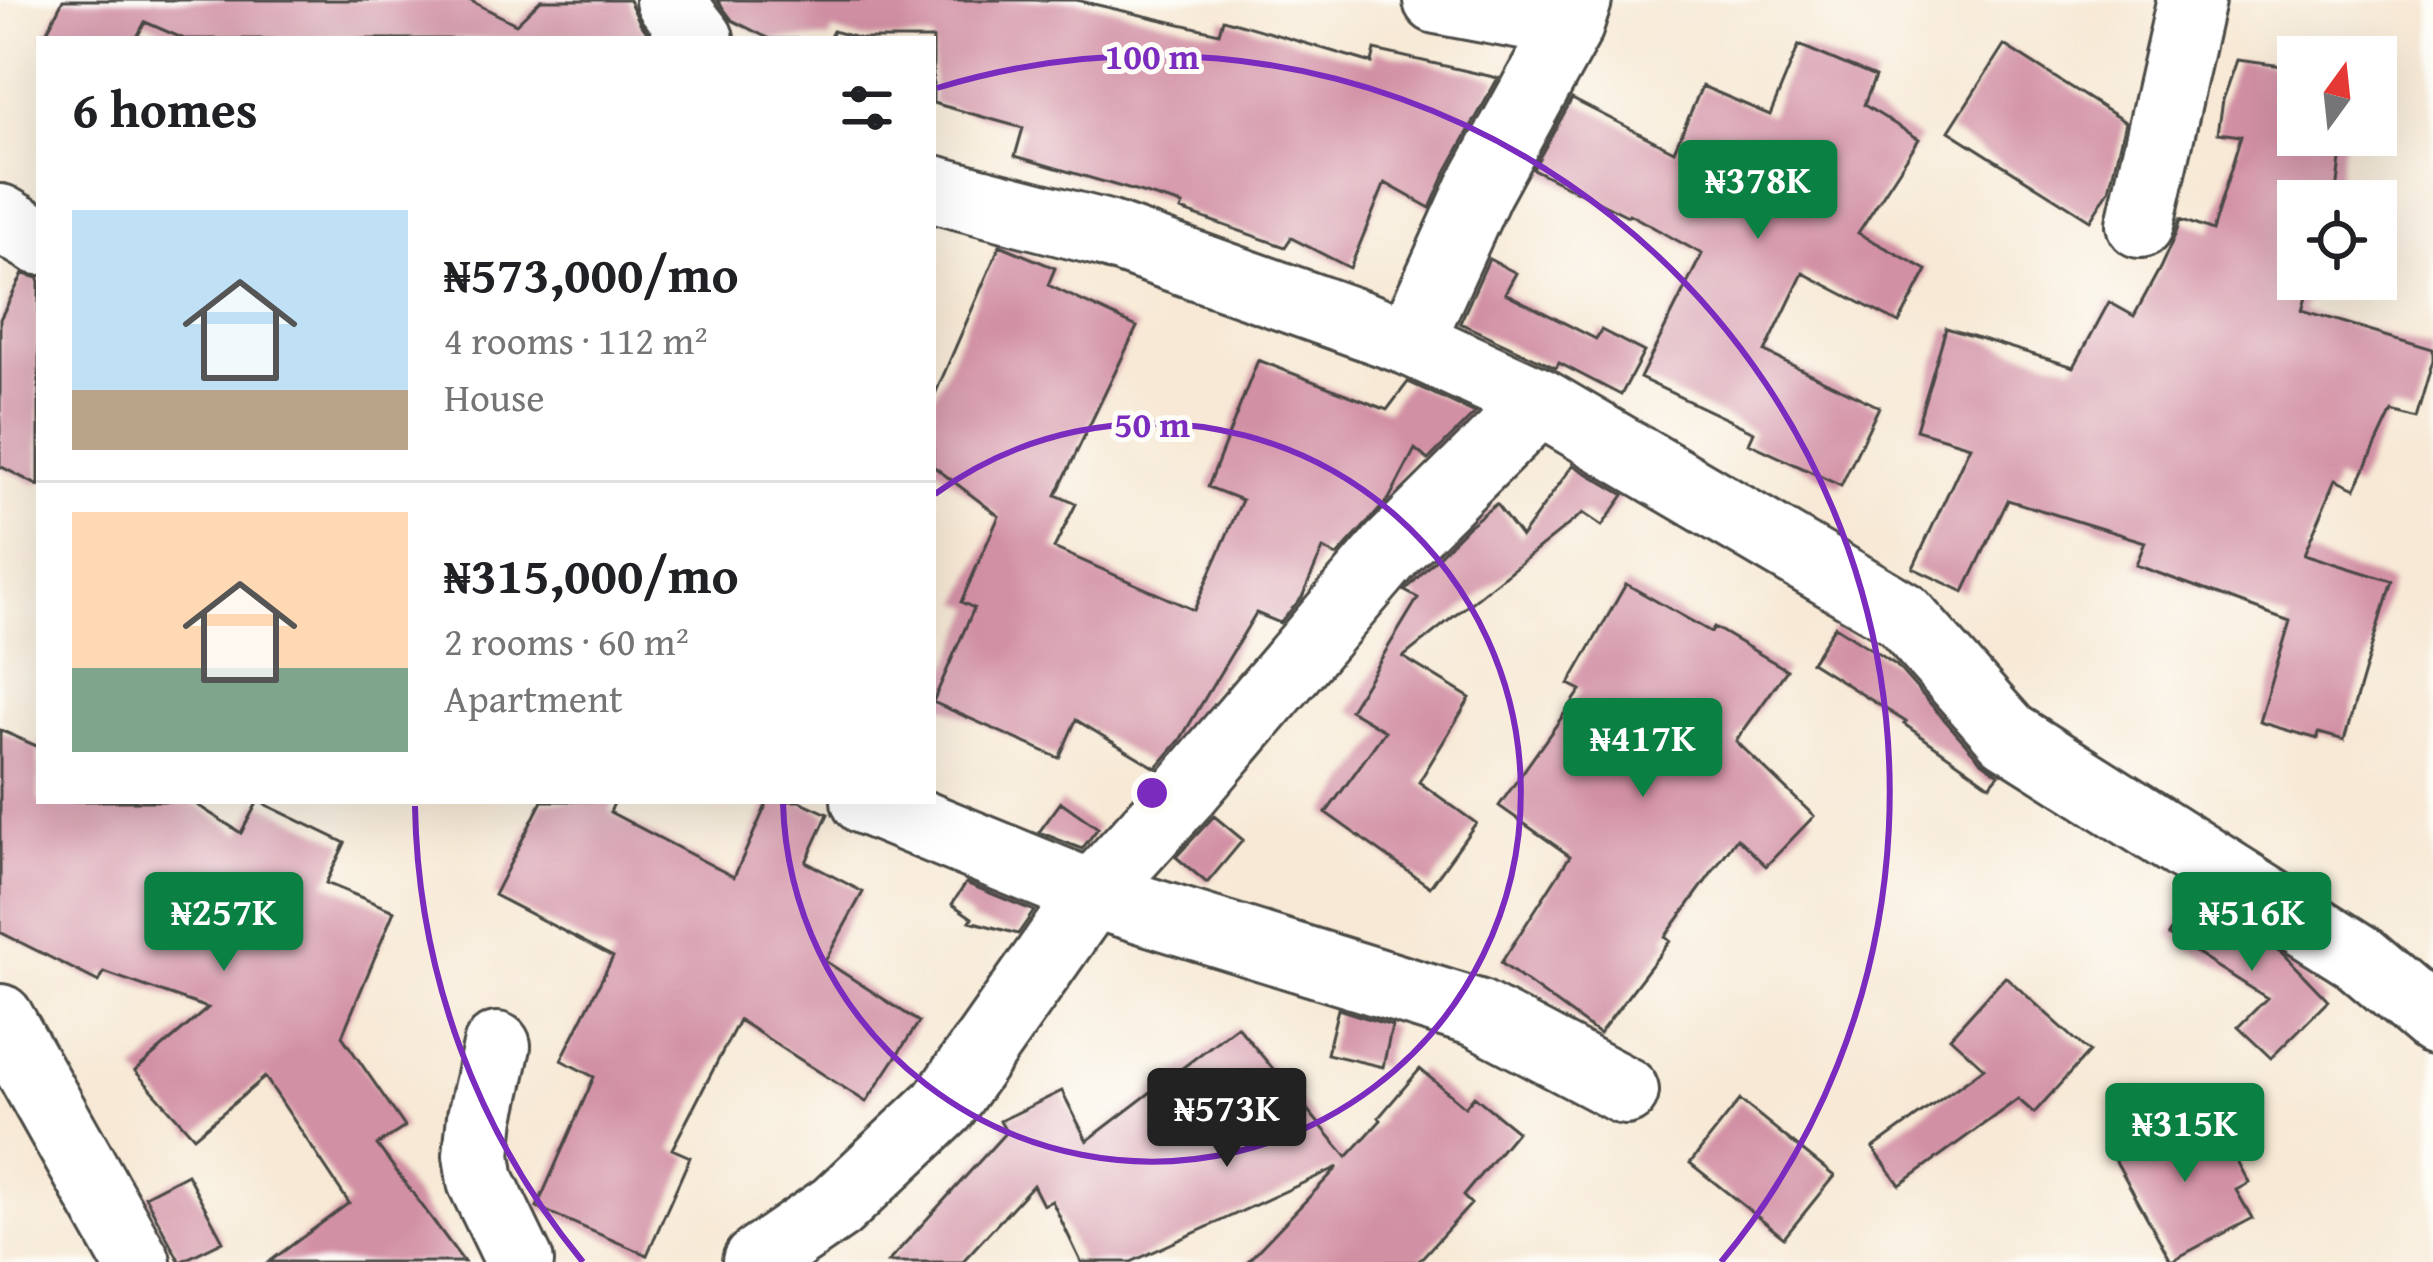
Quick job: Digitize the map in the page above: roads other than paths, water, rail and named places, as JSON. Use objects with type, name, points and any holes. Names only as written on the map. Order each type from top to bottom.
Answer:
[{"type":"street","points":[[669,0],[698,36]]},
{"type":"street","points":[[1410,342],[1479,190],[1574,12],[1437,0]]},
{"type":"street","points":[[2140,224],[2191,0]]},
{"type":"street","points":[[936,190],[1107,234],[1410,342],[1540,401],[1902,615],[2008,735],[2358,957],[2433,1021]]},
{"type":"street","points":[[0,218],[36,239]]},
{"type":"street","points":[[756,1262],[836,1208],[943,1106],[1092,894],[1393,548],[1540,401]]},
{"type":"street","points":[[872,804],[1092,894],[1477,1013],[1625,1091]]},
{"type":"street","points":[[0,1018],[137,1262]]},
{"type":"street","points":[[497,1046],[477,1155],[481,1180],[520,1262]]}]
